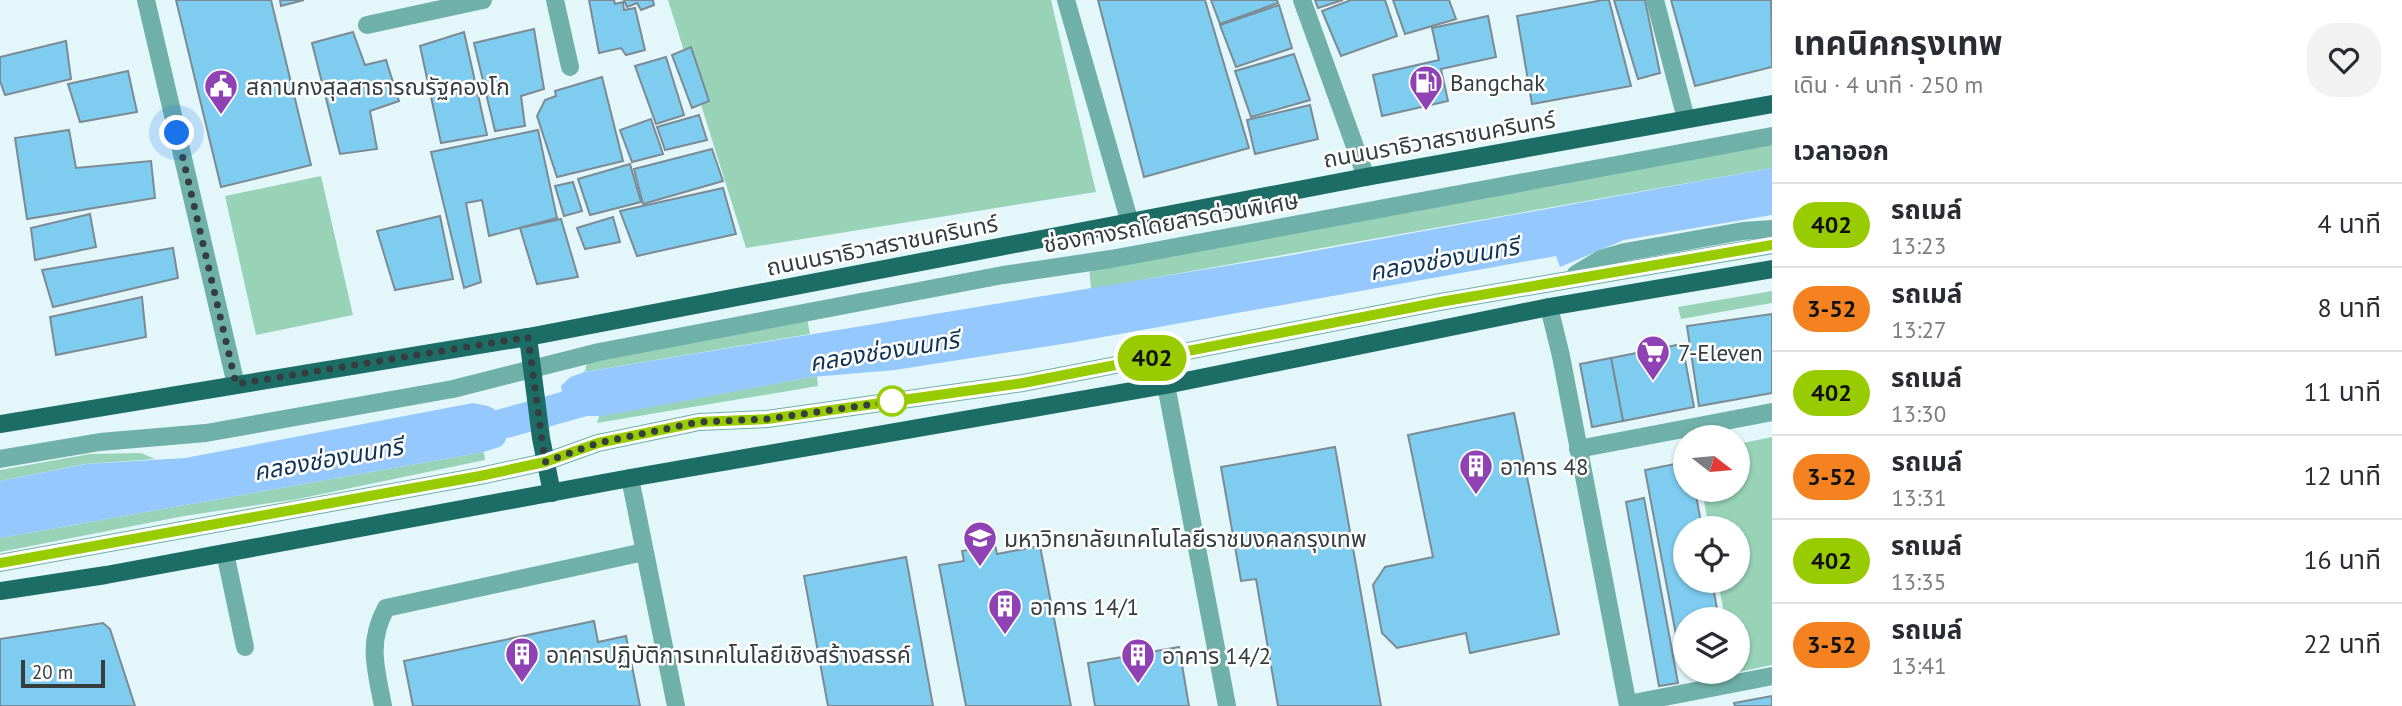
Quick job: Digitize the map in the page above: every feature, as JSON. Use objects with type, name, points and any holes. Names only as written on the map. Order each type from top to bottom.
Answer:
[{"type":"main road","name":"ถนนนราธิวาสราชนครินทร์","points":[[0,424],[528,337],[1366,177],[1772,104]]},
{"type":"main road","points":[[0,591],[1166,385],[1549,307],[1772,269]]},
{"type":"main road","points":[[528,337],[541,438],[552,493]]},
{"type":"street","points":[[146,0],[236,384]]},
{"type":"street","points":[[367,25],[483,0]]},
{"type":"street","points":[[555,0],[570,67]]},
{"type":"street","points":[[1066,0],[1130,223]]},
{"type":"street","points":[[1302,0],[1366,177]]},
{"type":"street","points":[[1655,0],[1686,119]]},
{"type":"street","name":"ช่องทางรถโดยสารด่วนพิเศษ","points":[[0,459],[100,442],[206,433],[453,389],[599,352],[1003,275],[1111,259],[1772,136]]},
{"type":"street","points":[[1566,281],[1601,260],[1625,252],[1743,231],[1772,229]]},
{"type":"street","points":[[0,563],[545,462],[598,443],[699,422],[767,419],[1023,383],[1440,302],[1772,245]]},
{"type":"street","points":[[1549,307],[1561,356],[1628,705],[1772,676]]},
{"type":"street","points":[[1166,385],[1227,706]]},
{"type":"street","points":[[1578,449],[1772,412]]},
{"type":"street","points":[[630,478],[676,706]]},
{"type":"street","points":[[383,706],[373,646],[378,623],[386,608],[644,551]]},
{"type":"street","points":[[225,553],[245,647]]},
{"type":"green space","points":[[668,0],[1051,0],[1096,192],[746,248]]},
{"type":"green space","points":[[1772,144],[1772,168],[1091,289],[1089,267]]},
{"type":"green space","points":[[321,176],[353,315],[256,335],[225,196]]},
{"type":"green space","points":[[1772,291],[1772,303],[1681,319],[1678,307]]},
{"type":"green space","points":[[807,318],[810,334],[584,372],[588,361]]},
{"type":"green space","points":[[817,376],[818,386],[597,423],[599,416]]},
{"type":"green space","points":[[1772,437],[1772,665],[1750,670],[1750,607],[1723,607],[1720,593],[1750,593],[1750,516],[1707,516],[1704,502],[1750,502],[1750,442]]},
{"type":"green space","points":[[484,452],[485,460],[298,499],[184,516],[0,552],[0,538]]},
{"type":"green space","points":[[141,453],[155,459],[85,464],[0,481],[0,470],[90,454]]},
{"type":"water","points":[[1772,168],[1772,215],[1624,240],[1560,267],[1556,256],[1075,342],[895,370],[812,377],[592,418],[574,416],[564,410],[561,386],[570,377],[584,372],[1286,256]]},
{"type":"water","points":[[473,403],[486,405],[501,415],[507,436],[500,447],[0,538],[0,481],[86,464],[185,458]]},
{"type":"pier","points":[[586,368],[584,372],[570,377],[561,385],[561,398],[564,410],[574,416],[599,416],[598,420],[593,421],[573,419],[562,413],[557,398],[558,383],[568,374]]},
{"type":"pier","points":[[473,400],[495,404],[505,412],[511,429],[509,443],[503,449],[484,455],[484,452],[506,442],[507,429],[502,414],[494,407],[473,403]]},
{"type":"building","points":[[176,0],[271,0],[311,165],[221,187]]},
{"type":"building","points":[[280,0],[304,0],[281,6]]},
{"type":"building","points":[[589,0],[614,0],[615,4],[623,2],[624,10],[635,8],[645,50],[626,55],[621,48],[599,53]]},
{"type":"building","points":[[624,0],[653,0],[654,5],[641,10],[637,3],[627,7]]},
{"type":"building","points":[[1098,0],[1205,0],[1249,148],[1144,177]]},
{"type":"building","points":[[1211,0],[1277,0],[1278,3],[1220,24]]},
{"type":"building","points":[[1315,0],[1343,0],[1318,8]]},
{"type":"building","points":[[1351,0],[1385,0],[1397,36],[1341,56],[1322,11]]},
{"type":"building","points":[[1393,0],[1449,0],[1456,19],[1405,34]]},
{"type":"building","points":[[1609,0],[1631,86],[1532,104],[1517,16]]},
{"type":"building","points":[[1614,0],[1645,0],[1660,73],[1638,79]]},
{"type":"building","points":[[1671,0],[1771,0],[1772,67],[1695,86]]},
{"type":"building","points":[[1279,5],[1292,48],[1236,67],[1220,25]]},
{"type":"building","points":[[1488,16],[1496,57],[1441,69],[1448,101],[1382,116],[1373,75],[1439,60],[1432,28]]},
{"type":"building","points":[[534,29],[544,89],[521,96],[525,126],[495,131],[474,43]]},
{"type":"building","points":[[353,32],[365,65],[386,60],[399,101],[370,111],[377,149],[340,154],[312,43]]},
{"type":"building","points":[[464,32],[487,135],[441,143],[420,46]]},
{"type":"building","points":[[66,41],[71,79],[5,95],[0,81],[0,57]]},
{"type":"building","points":[[691,47],[709,101],[692,108],[672,55]]},
{"type":"building","points":[[1294,54],[1310,100],[1251,117],[1235,71]]},
{"type":"building","points":[[666,57],[684,115],[656,124],[635,66]]},
{"type":"building","points":[[128,71],[137,112],[80,122],[68,84]]},
{"type":"building","points":[[602,77],[623,161],[557,177],[537,116],[545,100],[556,96],[555,91]]},
{"type":"building","points":[[1310,105],[1318,139],[1255,154],[1247,120]]},
{"type":"building","points":[[699,115],[707,140],[665,150],[657,127]]},
{"type":"building","points":[[651,119],[663,154],[632,162],[620,130]]},
{"type":"building","points":[[69,130],[76,168],[151,161],[155,198],[27,219],[15,138]]},
{"type":"building","points":[[538,130],[557,218],[489,236],[482,200],[466,203],[481,282],[464,288],[431,152]]},
{"type":"building","points":[[712,149],[723,181],[643,204],[634,169]]},
{"type":"building","points":[[630,164],[641,202],[590,215],[578,179]]},
{"type":"building","points":[[573,182],[582,211],[564,216],[555,186]]},
{"type":"building","points":[[723,188],[736,234],[637,256],[620,211]]},
{"type":"building","points":[[90,214],[96,247],[35,260],[31,228]]},
{"type":"building","points":[[440,216],[453,279],[395,290],[377,231]]},
{"type":"building","points":[[613,217],[620,242],[585,249],[577,228]]},
{"type":"building","points":[[561,219],[578,277],[537,284],[520,228]]},
{"type":"building","points":[[173,248],[178,278],[53,307],[42,270]]},
{"type":"building","points":[[142,297],[146,337],[56,355],[50,317]]},
{"type":"building","points":[[1772,314],[1772,393],[1699,406],[1687,326]]},
{"type":"building","name":"7-Eleven","points":[[1682,344],[1694,407],[1623,421],[1611,358]]},
{"type":"building","points":[[1611,358],[1623,421],[1592,427],[1580,364]]},
{"type":"building","name":"อาคาร 48","points":[[1514,413],[1559,634],[1470,653],[1466,633],[1397,648],[1382,633],[1373,585],[1385,567],[1433,557],[1408,435]]},
{"type":"building","points":[[1335,447],[1381,706],[1278,706],[1256,579],[1241,581],[1221,467]]},
{"type":"building","points":[[1673,464],[1673,502],[1697,502],[1700,516],[1673,516],[1673,593],[1714,593],[1717,607],[1673,607],[1673,619],[1645,470]]},
{"type":"building","points":[[1644,498],[1673,656],[1673,684],[1659,686],[1626,502]]},
{"type":"building","name":"อาคาร 14/1","points":[[995,545],[997,554],[1040,546],[1071,706],[966,706],[939,565],[964,561],[962,551]]},
{"type":"building","points":[[906,557],[933,706],[828,706],[804,576]]},
{"type":"building","name":"อาคารปฏิบัติการเทคโนโลยีเชิงสร้างสรรค์","points":[[594,621],[598,642],[626,636],[640,706],[413,706],[404,661]]},
{"type":"building","points":[[103,623],[110,629],[135,706],[0,706],[0,639]]},
{"type":"building","name":"อาคาร 14/2","points":[[1179,647],[1189,706],[1095,706],[1088,663]]},
{"type":"building","points":[[1772,696],[1772,706],[1735,706],[1734,703]]},
{"type":"waterway","name":"คลองช่องนนทรี","points":[[466,434],[603,396]]},
{"type":"bus line","name":"402","points":[[0,563],[480,476],[545,462],[598,443],[699,422],[767,419],[1023,383],[1440,302],[1772,245]]},
{"type":"place","name":"Bangchak","points":[[1426,112]]},
{"type":"place","name":"สถานกงสุลสาธารณรัฐคองโก","points":[[221,116]]},
{"type":"place","name":"7-Eleven","points":[[1653,382]]},
{"type":"place","name":"อาคาร 48","points":[[1476,496]]},
{"type":"place","name":"มหาวิทยาลัยเทคโนโลยีราชมงคลกรุงเทพ","points":[[980,568]]},
{"type":"place","name":"อาคาร 14/1","points":[[1005,636]]},
{"type":"place","name":"อาคารปฏิบัติการเทคโนโลยีเชิงสร้างสรรค์","points":[[522,684]]},
{"type":"place","name":"อาคาร 14/2","points":[[1138,685]]},
{"type":"route","points":[[177,133],[236,384],[528,337],[545,462],[598,443],[699,422],[767,419],[895,401],[892,401]]}]
